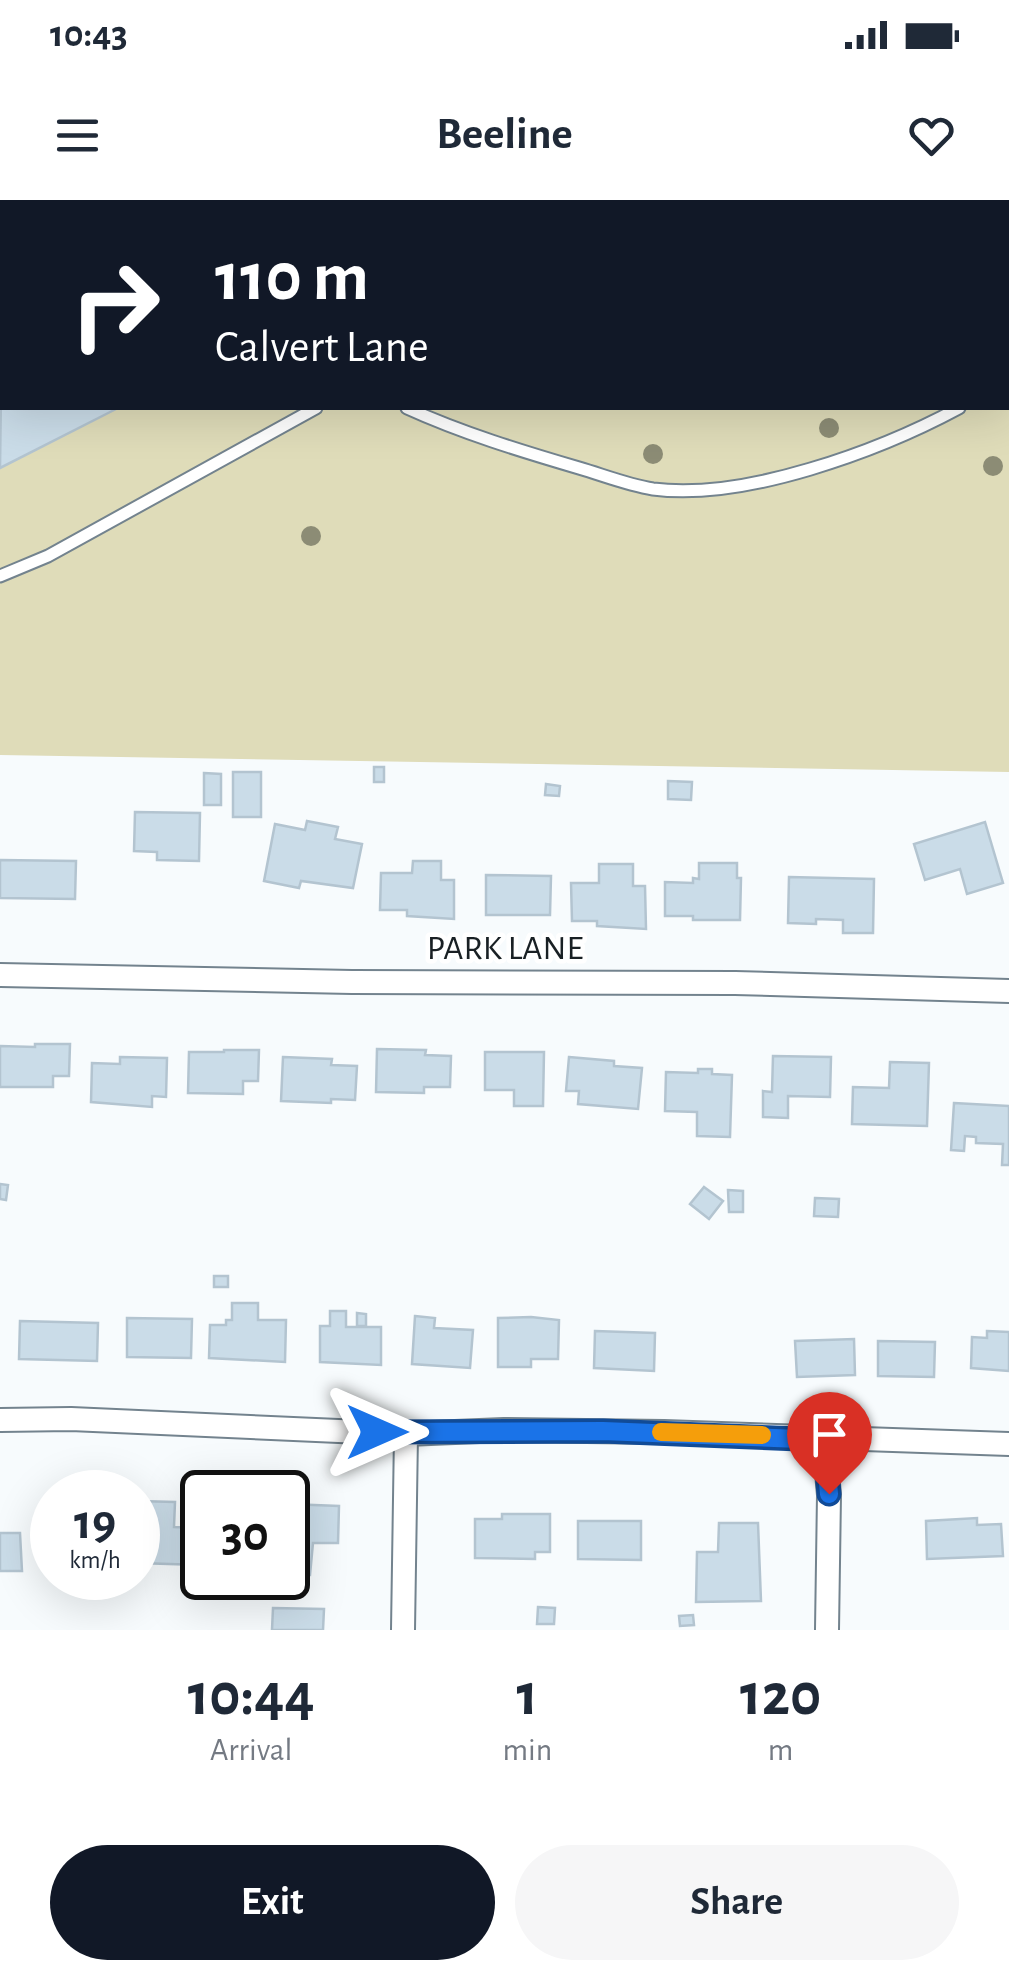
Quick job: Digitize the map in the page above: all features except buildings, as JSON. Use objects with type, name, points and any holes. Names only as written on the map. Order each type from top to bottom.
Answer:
[{"type":"street","name":"PARK LANE","points":[[0,975],[1009,990]]},
{"type":"street","points":[[0,1420],[71,1419],[406,1434],[603,1431],[1009,1444]]},
{"type":"street","points":[[403,1630],[406,1434]]},
{"type":"street","points":[[824,1440],[829,1494],[828,1630]]},
{"type":"lane","points":[[0,576],[48,556],[312,410]]},
{"type":"lane","points":[[412,410],[533,456],[614,479],[653,489],[691,489],[766,481],[892,438],[955,410]]},
{"type":"shaded area","points":[[0,410],[1009,410],[1009,772],[0,755]]},
{"type":"slow traffic","points":[[661,1432],[762,1435]]},
{"type":"route","points":[[377,1432],[603,1431],[824,1440],[829,1494]]}]
